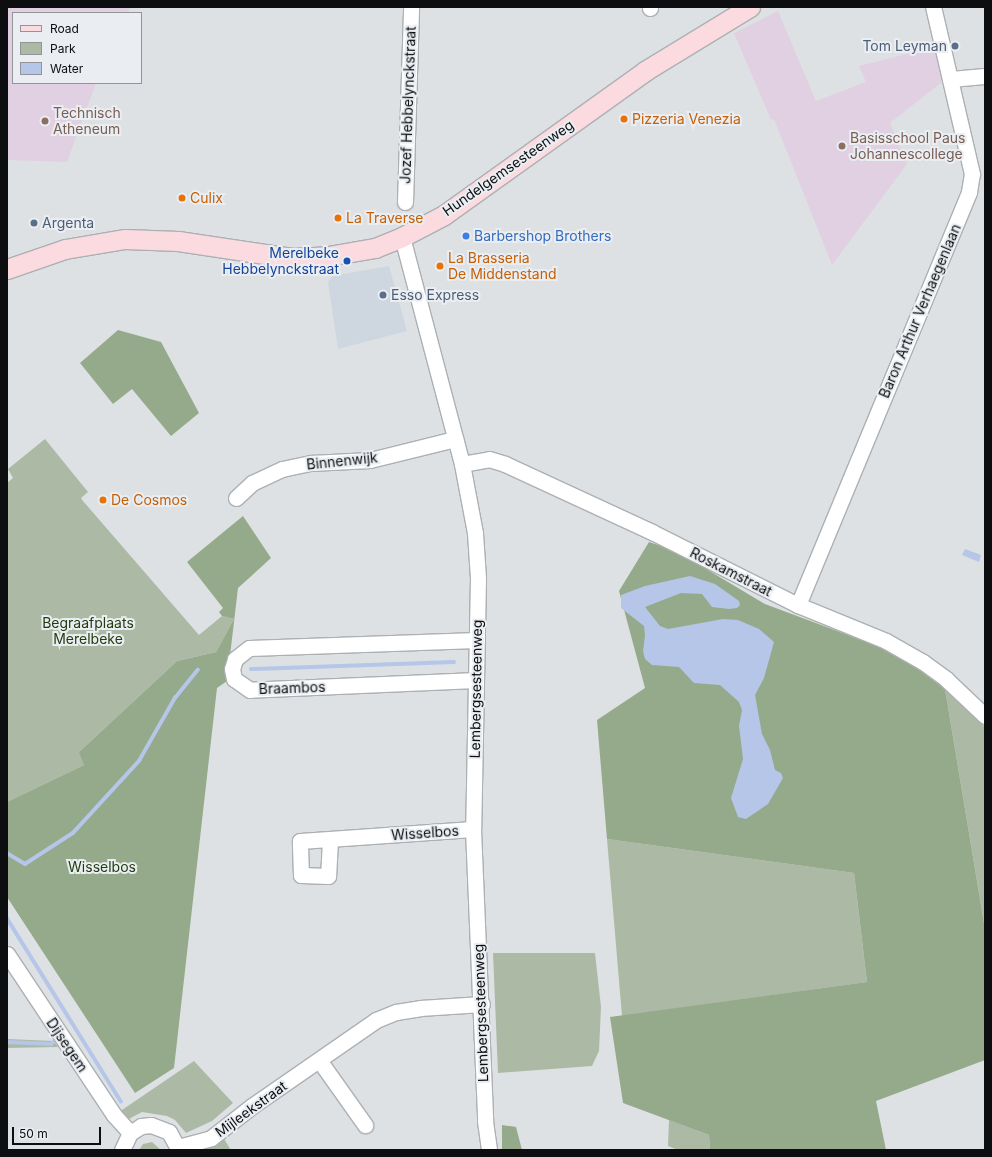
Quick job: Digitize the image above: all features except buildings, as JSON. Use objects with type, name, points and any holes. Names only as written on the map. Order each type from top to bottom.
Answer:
[{"type":"main road","name":"Hundelgemsesteenweg","points":[[7,269],[65,249],[125,239],[178,241],[292,258],[328,256],[367,249],[402,237],[444,215],[679,48],[750,7]]},
{"type":"street","name":"Jozef Hebbelynckstraat","points":[[405,202],[411,7]]},
{"type":"street","name":"Baron Arthur Verhaegenlaan","points":[[798,605],[969,192],[972,174],[933,7]]},
{"type":"street","points":[[950,79],[985,76]]},
{"type":"street","name":"Lembergsesteenweg","points":[[402,237],[462,464],[475,533],[478,640],[473,829],[482,1004],[486,1121],[490,1150]]},
{"type":"street","name":"Binnenwijk","points":[[236,498],[252,483],[282,468],[311,463],[370,460],[455,439]]},
{"type":"street","name":"Roskamstraat","points":[[462,464],[489,459],[505,464],[659,536],[798,605],[886,641],[923,662],[946,679],[985,716]]},
{"type":"street","name":"Braambos","points":[[476,680],[250,690],[234,679],[232,669],[235,659],[249,648],[478,640]]},
{"type":"street","name":"Wisselbos","points":[[330,840],[473,829]]},
{"type":"street","name":"Dijsegem","points":[[7,954],[114,1115],[130,1133]]},
{"type":"street","name":"Mijleekstraat","points":[[178,1148],[211,1138],[252,1106],[376,1020],[396,1012],[420,1008],[482,1004]]},
{"type":"street","points":[[319,1060],[365,1125]]},
{"type":"street","points":[[122,1150],[130,1133],[141,1126],[160,1127],[169,1132],[178,1148]]},
{"type":"shaded area","name":"Technisch Atheneum","points":[[7,7],[131,7],[128,12],[12,12],[12,84],[96,84],[67,162],[7,160]]},
{"type":"shaded area","name":"Basisschool Paus Johannescollege","points":[[778,11],[816,101],[866,82],[859,66],[934,47],[942,82],[890,123],[907,164],[832,265],[774,119],[771,120],[734,33]]},
{"type":"shaded area","points":[[389,266],[407,331],[338,349],[328,282],[332,276]]},
{"type":"green space","points":[[118,330],[161,342],[199,413],[171,436],[132,389],[113,404],[80,363]]},
{"type":"green space","name":"Begraafplaats Merelbeke","points":[[45,439],[88,492],[81,498],[83,501],[199,635],[222,616],[234,619],[216,652],[177,661],[80,751],[84,765],[7,802],[7,483],[13,478],[8,469]]},
{"type":"green space","name":"Wisselbos","points":[[243,516],[271,558],[238,588],[227,681],[217,688],[174,1068],[135,1093],[7,897],[7,802],[84,765],[79,752],[177,661],[216,652],[234,619],[222,616],[219,612],[223,608],[187,562]]},
{"type":"green space","points":[[649,542],[676,551],[765,604],[880,647],[917,668],[945,689],[985,929],[985,1060],[876,1101],[886,1150],[710,1150],[709,1135],[623,1103],[610,1017],[867,982],[854,873],[607,839],[597,720],[645,688],[619,591]]},
{"type":"green space","points":[[945,689],[985,727],[985,929]]},
{"type":"green space","points":[[607,839],[854,873],[867,982],[622,1016]]},
{"type":"green space","points":[[493,953],[595,953],[601,1007],[599,1051],[592,1066],[498,1073]]},
{"type":"green space","points":[[7,1039],[54,1041],[58,1047],[7,1048]]},
{"type":"green space","points":[[194,1061],[233,1103],[212,1121],[186,1133],[175,1120],[167,1116],[142,1112],[127,1120],[119,1112]]},
{"type":"green space","points":[[669,1120],[709,1135],[710,1150],[678,1150],[668,1146]]},
{"type":"green space","points":[[502,1125],[516,1127],[522,1150],[502,1150]]},
{"type":"green space","points":[[224,1139],[231,1150],[193,1150]]},
{"type":"green space","points":[[152,1142],[161,1150],[139,1150],[143,1144]]},
{"type":"water","points":[[965,549],[981,555],[979,562],[962,555]]},
{"type":"water","points":[[690,576],[715,584],[739,601],[740,605],[737,608],[729,609],[712,607],[702,594],[681,593],[645,607],[660,626],[668,629],[723,619],[738,620],[759,629],[774,642],[764,678],[755,695],[762,734],[770,750],[775,770],[781,773],[783,778],[768,804],[746,819],[738,817],[731,798],[743,759],[739,726],[742,710],[739,702],[720,685],[694,683],[679,667],[652,665],[645,659],[643,651],[645,635],[644,626],[621,608],[621,595],[645,586]]},
{"type":"waterway","points":[[251,669],[454,662]]},
{"type":"waterway","points":[[7,853],[25,864],[73,833],[139,761],[175,698],[198,670]]},
{"type":"waterway","points":[[7,918],[121,1101]]},
{"type":"waterway","points":[[7,1042],[51,1044],[57,1039]]},
{"type":"place","name":"Tom Leyman","points":[[955,46]]},
{"type":"place","name":"Pizzeria Venezia","points":[[624,119]]},
{"type":"place","name":"Technisch Atheneum","points":[[45,121]]},
{"type":"place","name":"Basisschool Paus Johannescollege","points":[[842,146]]},
{"type":"place","name":"Culix","points":[[182,198]]},
{"type":"place","name":"La Traverse","points":[[338,218]]},
{"type":"place","name":"Argenta","points":[[34,223]]},
{"type":"place","name":"Barbershop Brothers","points":[[466,236]]},
{"type":"place","name":"Merelbeke Hebbelynckstraat","points":[[347,261]]},
{"type":"place","name":"La Brasseria De Middenstand","points":[[440,266]]},
{"type":"place","name":"Esso Express","points":[[383,295]]},
{"type":"place","name":"De Cosmos","points":[[103,500]]}]
